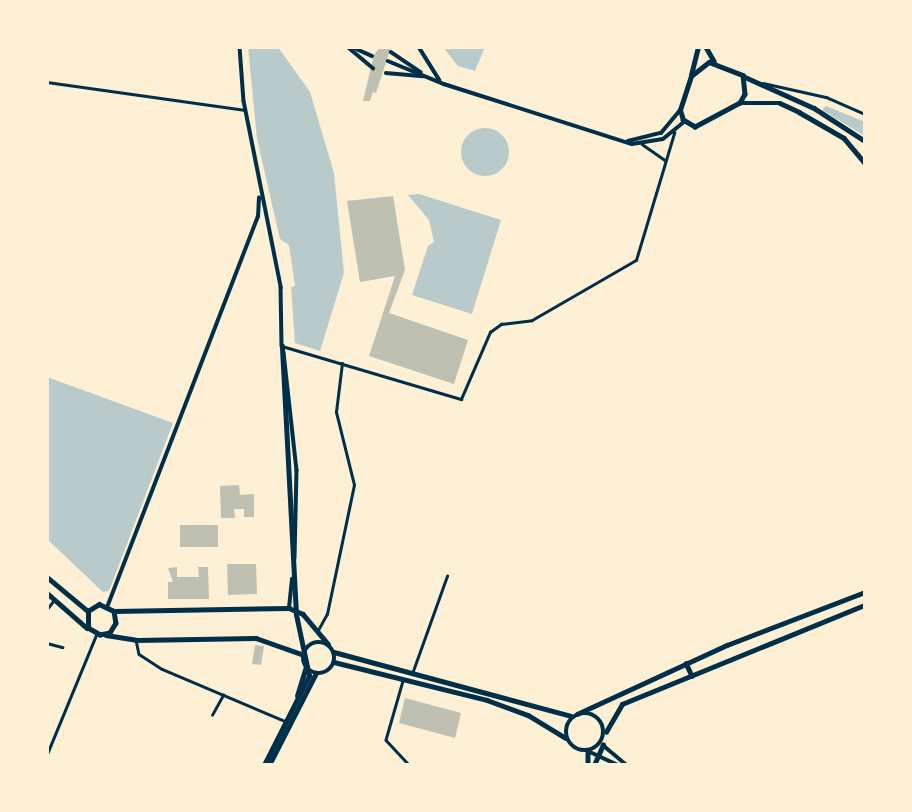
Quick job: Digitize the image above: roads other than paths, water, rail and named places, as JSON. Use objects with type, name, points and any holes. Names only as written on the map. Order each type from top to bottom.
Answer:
[{"type":"main road","points":[[698,47],[680,110],[685,121],[701,126],[740,103],[780,103],[844,138],[865,163]]},
{"type":"main road","points":[[706,47],[718,63],[814,108],[865,141]]},
{"type":"main road","points":[[691,76],[704,64],[718,63]]},
{"type":"main road","points":[[740,103],[746,88],[743,75]]},
{"type":"main road","points":[[265,765],[309,676],[296,615],[294,510],[282,346]]},
{"type":"main road","points":[[47,577],[88,611]]},
{"type":"main road","points":[[334,652],[463,684],[571,716],[686,663],[865,592]]},
{"type":"main road","points":[[47,593],[96,635],[136,640],[256,638],[304,654]]},
{"type":"main road","points":[[849,598],[854,609]]},
{"type":"main road","points":[[88,611],[99,604],[108,605],[114,611],[116,626],[104,635]]},
{"type":"main road","points":[[594,765],[606,732],[622,704],[865,605]]},
{"type":"main road","points":[[114,611],[289,608],[318,630],[334,652],[334,662],[328,671],[316,673],[306,666]]},
{"type":"main road","points":[[88,611],[88,628]]},
{"type":"main road","points":[[792,620],[798,632]]},
{"type":"main road","points":[[288,722],[306,666],[304,654],[311,645],[328,644]]},
{"type":"main road","points":[[334,662],[461,693],[528,715],[588,751]]},
{"type":"main road","points":[[686,663],[692,676]]},
{"type":"main road","points":[[265,765],[316,673]]},
{"type":"main road","points":[[461,693],[463,684]]},
{"type":"main road","points":[[578,714],[601,723],[606,732]]},
{"type":"main road","points":[[566,738],[564,726],[571,716]]},
{"type":"main road","points":[[588,751],[603,745]]},
{"type":"main road","points":[[588,751],[588,765]]},
{"type":"street","points":[[240,47],[246,110],[281,287],[282,346],[289,371],[299,516],[289,608]]},
{"type":"street","points":[[350,47],[372,56]]},
{"type":"street","points":[[350,47],[373,68]]},
{"type":"street","points":[[419,47],[441,82]]},
{"type":"street","points":[[391,52],[406,58],[425,76]]},
{"type":"street","points":[[388,61],[441,82],[642,144],[665,160]]},
{"type":"street","points":[[386,73],[407,78],[425,76]]},
{"type":"street","points":[[47,82],[246,110]]},
{"type":"street","points":[[760,83],[826,97],[865,114]]},
{"type":"street","points":[[628,141],[661,133],[680,110]]},
{"type":"street","points":[[282,346],[461,400],[490,332],[501,324],[532,320],[636,260],[674,133],[685,121]]},
{"type":"street","points":[[642,144],[674,133]]},
{"type":"street","points":[[108,605],[258,217],[260,191]]},
{"type":"street","points":[[318,630],[334,587],[354,485],[335,412],[342,363]]},
{"type":"street","points":[[413,671],[447,576]]},
{"type":"street","points":[[47,609],[55,599]]},
{"type":"street","points":[[47,754],[96,635]]},
{"type":"street","points":[[136,640],[139,654],[223,695],[288,722]]},
{"type":"street","points":[[47,643],[62,647]]},
{"type":"street","points":[[404,678],[386,740],[409,765]]},
{"type":"street","points":[[212,715],[223,695]]},
{"type":"street","points":[[603,745],[628,765]]},
{"type":"street","points":[[588,751],[618,765]]},
{"type":"street","points":[[417,765],[432,765]]}]
